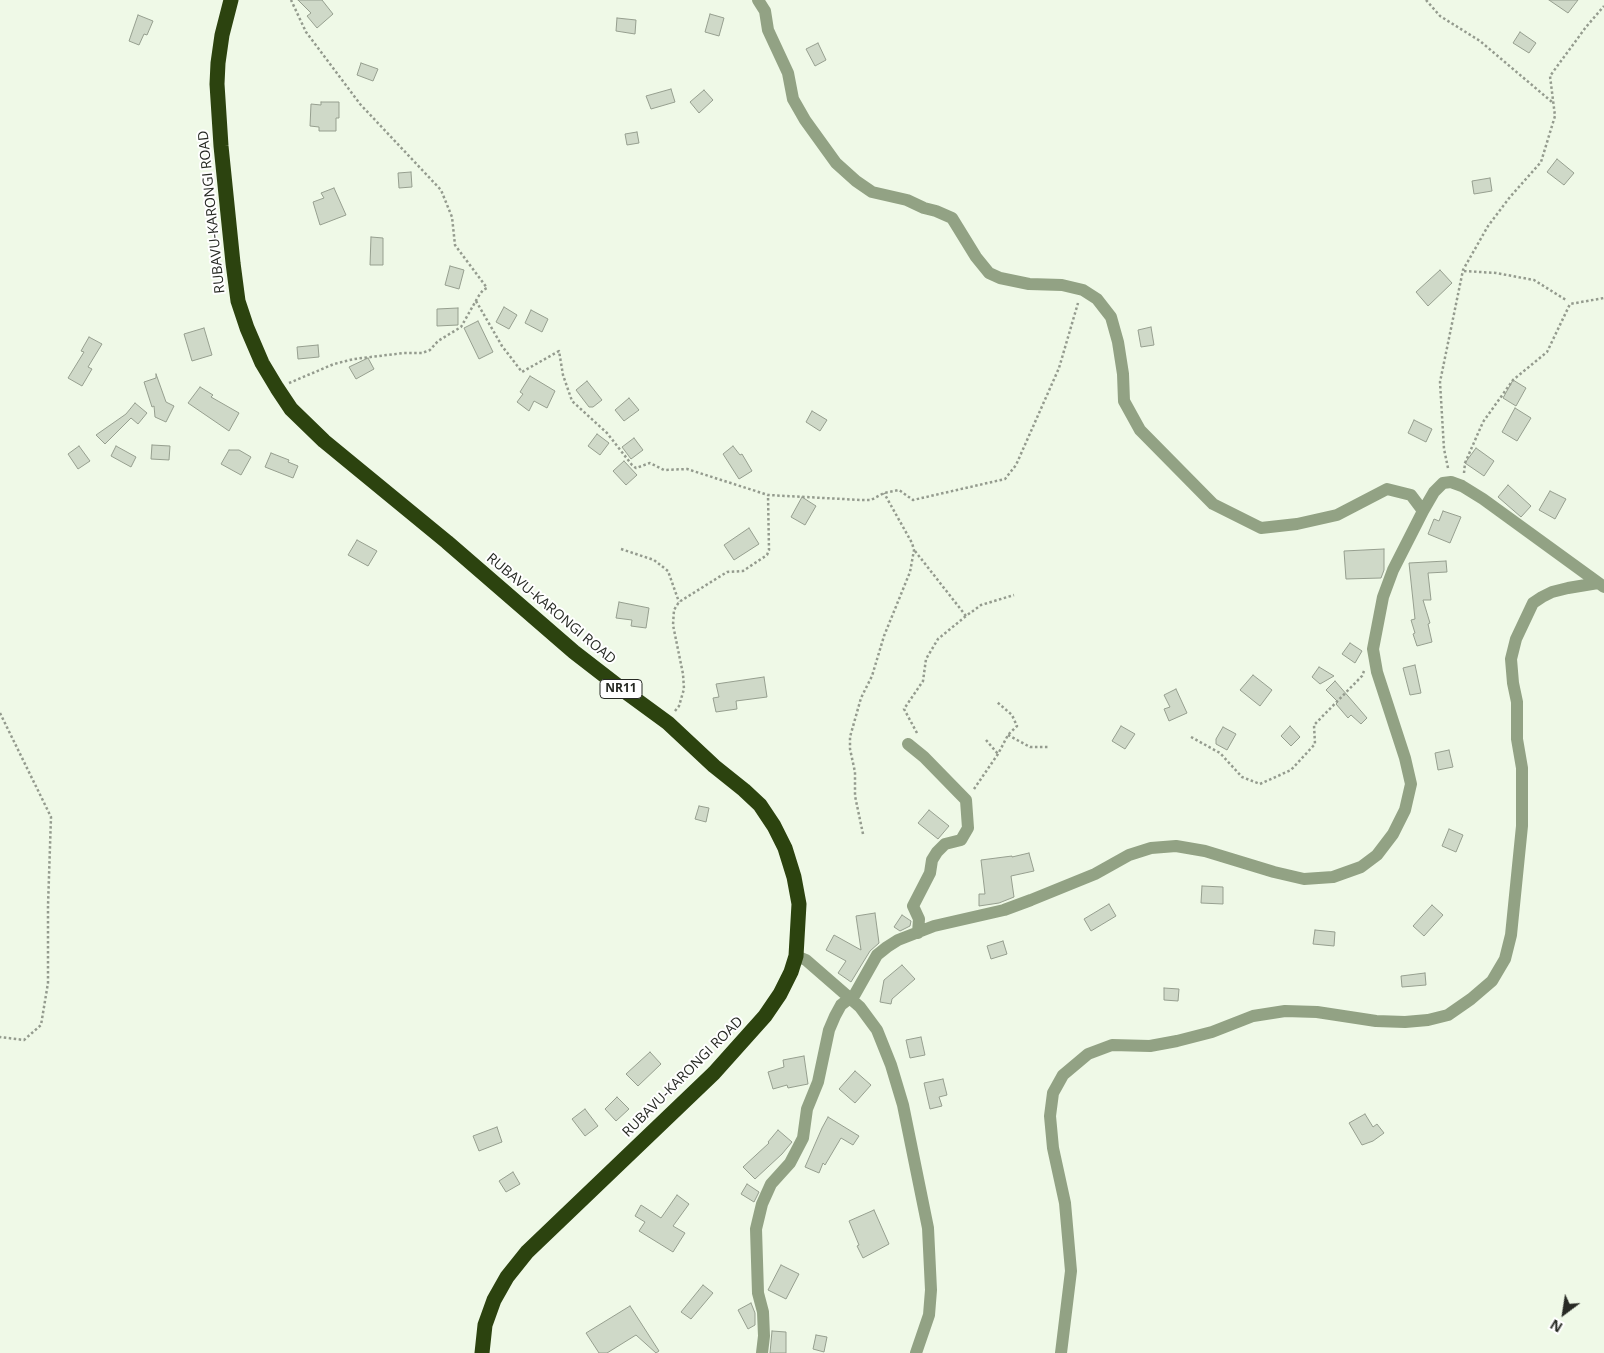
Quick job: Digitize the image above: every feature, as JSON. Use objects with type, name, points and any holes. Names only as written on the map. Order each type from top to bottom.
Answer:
[{"type":"highway","name":"RUBAVU-KARONGI ROAD","points":[[231,0],[222,35],[217,84],[221,146],[233,263],[238,301],[247,328],[262,363],[276,388],[291,409],[324,441],[447,542],[574,652],[668,723],[760,805],[774,826],[794,876],[799,904],[796,956],[791,972],[766,1016],[714,1073],[533,1245],[507,1277],[494,1300],[485,1325],[482,1353]]},
{"type":"street","points":[[758,0],[765,11],[768,30],[788,73],[793,99],[805,120],[836,163],[872,192],[907,200],[952,218],[976,257],[989,273],[1000,278],[1029,284],[1062,285],[1083,290],[1097,299],[1111,317],[1118,342],[1123,374],[1124,401],[1140,430],[1214,504],[1261,528],[1297,524],[1337,515],[1387,489],[1411,495],[1423,511]]},
{"type":"street","points":[[762,1353],[764,1336],[763,1312],[758,1293],[756,1229],[762,1204],[771,1184],[790,1163],[803,1138],[806,1109],[818,1082],[829,1030],[841,1005],[855,994],[877,955],[898,940],[962,918],[1004,910],[1095,874],[1129,856],[1151,848],[1176,846],[1205,851],[1304,879],[1333,877],[1361,867],[1378,855],[1393,834],[1404,810],[1411,784],[1405,758],[1377,672],[1373,649],[1383,597],[1394,570],[1423,511],[1434,492],[1443,483],[1456,484],[1483,499],[1601,585]]},
{"type":"street","points":[[1061,1353],[1071,1271],[1065,1203],[1053,1148],[1050,1116],[1053,1093],[1063,1075],[1088,1054],[1112,1045],[1150,1046],[1177,1041],[1212,1032],[1253,1016],[1285,1011],[1317,1012],[1376,1021],[1404,1022],[1428,1020],[1448,1015],[1492,981],[1505,960],[1512,935],[1522,826],[1522,768],[1517,739],[1516,702],[1511,659],[1516,639],[1534,603],[1542,597],[1568,588],[1601,585]]},
{"type":"street","points":[[908,744],[924,757],[966,800],[968,828],[961,840],[946,844],[937,852],[932,860],[930,873],[913,906],[919,919],[918,933]]},
{"type":"street","points":[[796,956],[806,960],[860,1007],[877,1030],[891,1065],[903,1105],[928,1228],[931,1290],[929,1315],[916,1353]]},
{"type":"path","points":[[276,388],[334,364],[354,359],[404,353],[422,353],[430,350],[438,341],[461,327],[483,290],[488,288],[455,245],[452,217],[441,190],[360,104],[306,32],[291,0]]},
{"type":"path","points":[[1426,0],[1440,16],[1480,41],[1554,103]]},
{"type":"path","points":[[1456,484],[1444,449],[1440,382],[1463,270],[1488,226],[1510,197],[1541,162],[1555,116],[1550,76],[1604,6]]},
{"type":"path","points":[[1463,270],[1496,273],[1534,280],[1566,300]]},
{"type":"path","points":[[476,301],[502,346],[522,372],[559,351],[563,375],[572,401],[607,433],[636,468],[650,463],[664,470],[687,470],[768,494],[871,500],[884,493],[899,490],[913,500],[1005,478],[1016,465],[1059,368],[1083,290]]},
{"type":"path","points":[[1456,484],[1483,422],[1513,380],[1547,352],[1570,304],[1604,298]]},
{"type":"path","points":[[884,493],[914,550],[966,616]]},
{"type":"path","points":[[668,723],[678,706],[684,689],[683,674],[673,625],[674,610],[679,602],[728,572],[742,571],[767,555],[769,550],[768,494]]},
{"type":"path","points":[[621,549],[654,560],[668,572],[679,602]]},
{"type":"path","points":[[863,834],[855,796],[855,772],[850,749],[850,737],[861,698],[872,676],[884,636],[910,572],[914,550]]},
{"type":"path","points":[[908,744],[918,736],[904,709],[923,681],[926,659],[938,639],[981,605],[1014,595]]},
{"type":"path","points":[[1191,737],[1220,753],[1242,777],[1260,784],[1291,770],[1315,744],[1314,725],[1362,676],[1373,649]]},
{"type":"path","points":[[966,800],[998,754],[1008,735],[1017,726],[1012,714],[997,702]]},
{"type":"path","points":[[0,713],[51,817],[48,982],[41,1025],[24,1040],[0,1037]]},
{"type":"path","points":[[1008,735],[1030,747],[1048,747]]},
{"type":"path","points":[[986,740],[998,754]]},
{"type":"building","points":[[298,0],[322,0],[333,14],[317,28],[307,16],[311,13]]},
{"type":"building","points":[[1549,0],[1578,0],[1568,13]]},
{"type":"building","points":[[710,14],[724,18],[719,36],[705,32]]},
{"type":"building","points":[[138,15],[153,21],[147,35],[144,34],[139,45],[129,41]]},
{"type":"building","points":[[617,18],[636,20],[635,34],[616,31]]},
{"type":"building","points":[[1520,32],[1536,43],[1529,53],[1513,43]]},
{"type":"building","points":[[818,43],[826,60],[815,66],[806,49]]},
{"type":"building","points":[[361,63],[378,69],[373,81],[357,75]]},
{"type":"building","points":[[671,89],[675,102],[651,109],[646,96]]},
{"type":"building","points":[[704,90],[713,100],[699,113],[690,102]]},
{"type":"building","points":[[321,102],[339,102],[339,118],[336,118],[336,131],[319,131],[319,127],[310,126],[311,104],[321,105]]},
{"type":"building","points":[[637,132],[639,143],[627,145],[625,134]]},
{"type":"building","points":[[1557,159],[1574,173],[1564,185],[1547,172]]},
{"type":"building","points":[[411,172],[412,187],[399,188],[398,173]]},
{"type":"building","points":[[1490,178],[1492,191],[1474,194],[1472,181]]},
{"type":"building","points":[[334,188],[346,215],[320,225],[313,202],[324,198],[321,193]]},
{"type":"building","points":[[371,237],[383,238],[383,265],[370,265]]},
{"type":"building","points":[[450,266],[464,270],[459,289],[445,285]]},
{"type":"building","points":[[1440,270],[1452,283],[1428,306],[1416,292]]},
{"type":"building","points":[[504,307],[517,315],[509,329],[496,322]]},
{"type":"building","points":[[458,308],[458,325],[437,326],[437,309]]},
{"type":"building","points":[[531,310],[548,319],[542,332],[525,323]]},
{"type":"building","points":[[478,321],[493,352],[479,359],[464,328]]},
{"type":"building","points":[[1151,327],[1154,345],[1141,347],[1138,330]]},
{"type":"building","points":[[204,328],[212,355],[192,361],[184,334]]},
{"type":"building","points":[[89,337],[102,344],[88,367],[92,369],[82,386],[68,378],[84,352],[81,351]]},
{"type":"building","points":[[318,345],[319,357],[298,359],[297,347]]},
{"type":"building","points":[[368,358],[374,369],[356,379],[349,367]]},
{"type":"building","points":[[156,374],[166,402],[174,406],[166,422],[155,417],[154,406],[152,407],[144,382],[156,378]]},
{"type":"building","points":[[530,376],[555,391],[547,408],[534,401],[529,411],[517,402],[523,394],[520,392]]},
{"type":"building","points":[[1513,380],[1526,388],[1516,406],[1503,398]]},
{"type":"building","points":[[587,381],[602,400],[593,407],[589,407],[576,390]]},
{"type":"building","points":[[200,387],[213,395],[211,397],[239,413],[229,431],[188,403]]},
{"type":"building","points":[[629,398],[639,410],[624,421],[615,410]]},
{"type":"building","points":[[135,403],[147,413],[138,424],[131,418],[105,444],[96,435],[126,414]]},
{"type":"building","points":[[1515,408],[1531,418],[1517,441],[1502,432]]},
{"type":"building","points":[[812,411],[827,420],[820,431],[806,422]]},
{"type":"building","points":[[1414,420],[1432,429],[1426,442],[1408,433]]},
{"type":"building","points":[[597,434],[609,443],[600,455],[588,446]]},
{"type":"building","points":[[634,438],[643,450],[631,459],[622,447]]},
{"type":"building","points":[[152,445],[170,446],[169,460],[151,459]]},
{"type":"building","points":[[79,446],[90,461],[78,469],[68,454]]},
{"type":"building","points":[[116,446],[136,457],[131,467],[111,456]]},
{"type":"building","points":[[733,446],[740,455],[742,454],[752,471],[739,479],[723,454]]},
{"type":"building","points":[[1476,448],[1494,461],[1484,476],[1465,463]]},
{"type":"building","points":[[229,450],[239,450],[251,457],[241,475],[221,464]]},
{"type":"building","points":[[271,453],[289,460],[288,462],[298,466],[293,478],[265,467]]},
{"type":"building","points":[[624,461],[637,475],[626,485],[613,471]]},
{"type":"building","points":[[1508,485],[1531,506],[1521,517],[1498,497]]},
{"type":"building","points":[[1550,491],[1566,499],[1555,519],[1539,510]]},
{"type":"building","points":[[802,497],[816,506],[805,525],[791,517]]},
{"type":"building","points":[[1443,511],[1461,517],[1450,543],[1428,534],[1434,519],[1439,521]]},
{"type":"building","points":[[749,528],[759,544],[734,560],[724,545]]},
{"type":"building","points":[[357,540],[377,551],[368,566],[348,555]]},
{"type":"building","points":[[1384,549],[1384,570],[1381,578],[1346,579],[1344,551]]},
{"type":"building","points":[[1446,561],[1447,572],[1428,573],[1431,600],[1423,600],[1430,623],[1428,624],[1432,642],[1417,646],[1411,620],[1415,619],[1409,563]]},
{"type":"building","points":[[619,602],[649,608],[646,628],[631,626],[632,620],[616,618]]},
{"type":"building","points":[[1350,643],[1362,651],[1355,663],[1342,654]]},
{"type":"building","points":[[1415,665],[1421,693],[1410,695],[1403,668]]},
{"type":"building","points":[[1319,667],[1334,676],[1320,684],[1312,677]]},
{"type":"building","points":[[1253,675],[1272,690],[1260,706],[1240,690]]},
{"type":"building","points":[[764,677],[767,697],[736,701],[737,709],[716,712],[713,698],[719,697],[716,684]]},
{"type":"building","points":[[1335,681],[1367,718],[1361,724],[1351,715],[1348,718],[1336,704],[1338,702],[1326,690]]},
{"type":"building","points":[[1176,689],[1187,713],[1169,721],[1164,709],[1170,707],[1164,695]]},
{"type":"building","points":[[1121,726],[1135,734],[1125,749],[1112,741]]},
{"type":"building","points":[[1290,726],[1300,737],[1291,746],[1281,736]]},
{"type":"building","points":[[1223,727],[1236,734],[1227,750],[1216,744],[1216,739]]},
{"type":"building","points":[[1449,750],[1453,767],[1438,770],[1435,753]]},
{"type":"building","points":[[699,806],[709,808],[706,822],[695,819]]},
{"type":"building","points":[[929,810],[949,826],[938,839],[918,823]]},
{"type":"building","points":[[1449,829],[1463,835],[1456,852],[1442,846]]},
{"type":"building","points":[[1029,853],[1034,871],[1011,876],[1014,897],[999,903],[979,906],[979,894],[985,894],[981,860],[1012,857]]},
{"type":"building","points":[[1202,886],[1223,887],[1223,904],[1201,903]]},
{"type":"building","points":[[1109,904],[1116,916],[1091,931],[1084,919]]},
{"type":"building","points":[[1432,905],[1443,915],[1424,936],[1413,926]]},
{"type":"building","points":[[875,913],[879,943],[870,951],[851,982],[838,973],[846,961],[826,950],[834,935],[861,950],[856,916]]},
{"type":"building","points":[[902,915],[911,921],[910,926],[900,931],[894,927]]},
{"type":"building","points":[[1315,930],[1335,932],[1334,946],[1313,944]]},
{"type":"building","points":[[1003,941],[1007,954],[991,959],[987,946]]},
{"type":"building","points":[[902,965],[915,979],[892,999],[891,1004],[880,1002],[884,980]]},
{"type":"building","points":[[1425,973],[1426,985],[1402,987],[1401,976]]},
{"type":"building","points":[[1164,988],[1179,989],[1178,1001],[1164,1000]]},
{"type":"building","points":[[921,1037],[925,1055],[910,1058],[906,1040]]},
{"type":"building","points":[[650,1052],[661,1064],[638,1086],[626,1074]]},
{"type":"building","points":[[804,1056],[808,1084],[788,1088],[787,1085],[773,1089],[768,1072],[784,1067],[783,1060]]},
{"type":"building","points":[[855,1071],[871,1085],[855,1103],[839,1089]]},
{"type":"building","points":[[943,1079],[947,1095],[939,1097],[942,1106],[930,1109],[924,1083]]},
{"type":"building","points":[[617,1097],[629,1109],[616,1121],[605,1109]]},
{"type":"building","points":[[585,1109],[598,1126],[585,1136],[572,1119]]},
{"type":"building","points":[[1365,1114],[1373,1127],[1377,1124],[1384,1133],[1373,1141],[1362,1145],[1349,1123]]},
{"type":"building","points":[[828,1117],[859,1136],[853,1145],[841,1138],[825,1165],[823,1163],[819,1173],[805,1167]]},
{"type":"building","points":[[497,1127],[502,1142],[479,1151],[473,1136]]},
{"type":"building","points":[[778,1130],[792,1142],[755,1179],[743,1167],[769,1143]]},
{"type":"building","points":[[513,1172],[520,1184],[506,1192],[499,1181]]},
{"type":"building","points":[[747,1184],[759,1192],[754,1202],[741,1194]]},
{"type":"building","points":[[677,1195],[689,1204],[673,1226],[685,1233],[673,1252],[639,1231],[645,1222],[635,1216],[641,1205],[661,1218]]},
{"type":"building","points":[[874,1210],[889,1244],[863,1258],[849,1221]]},
{"type":"building","points":[[781,1265],[799,1274],[786,1299],[768,1290]]},
{"type":"building","points":[[703,1285],[713,1293],[691,1319],[681,1312]]},
{"type":"building","points":[[751,1303],[755,1313],[755,1325],[748,1329],[738,1310]]},
{"type":"building","points":[[630,1306],[659,1351],[656,1353],[636,1335],[607,1353],[599,1353],[586,1333]]},
{"type":"building","points":[[772,1331],[786,1332],[786,1353],[770,1353]]},
{"type":"building","points":[[816,1335],[827,1337],[824,1352],[813,1349]]}]
